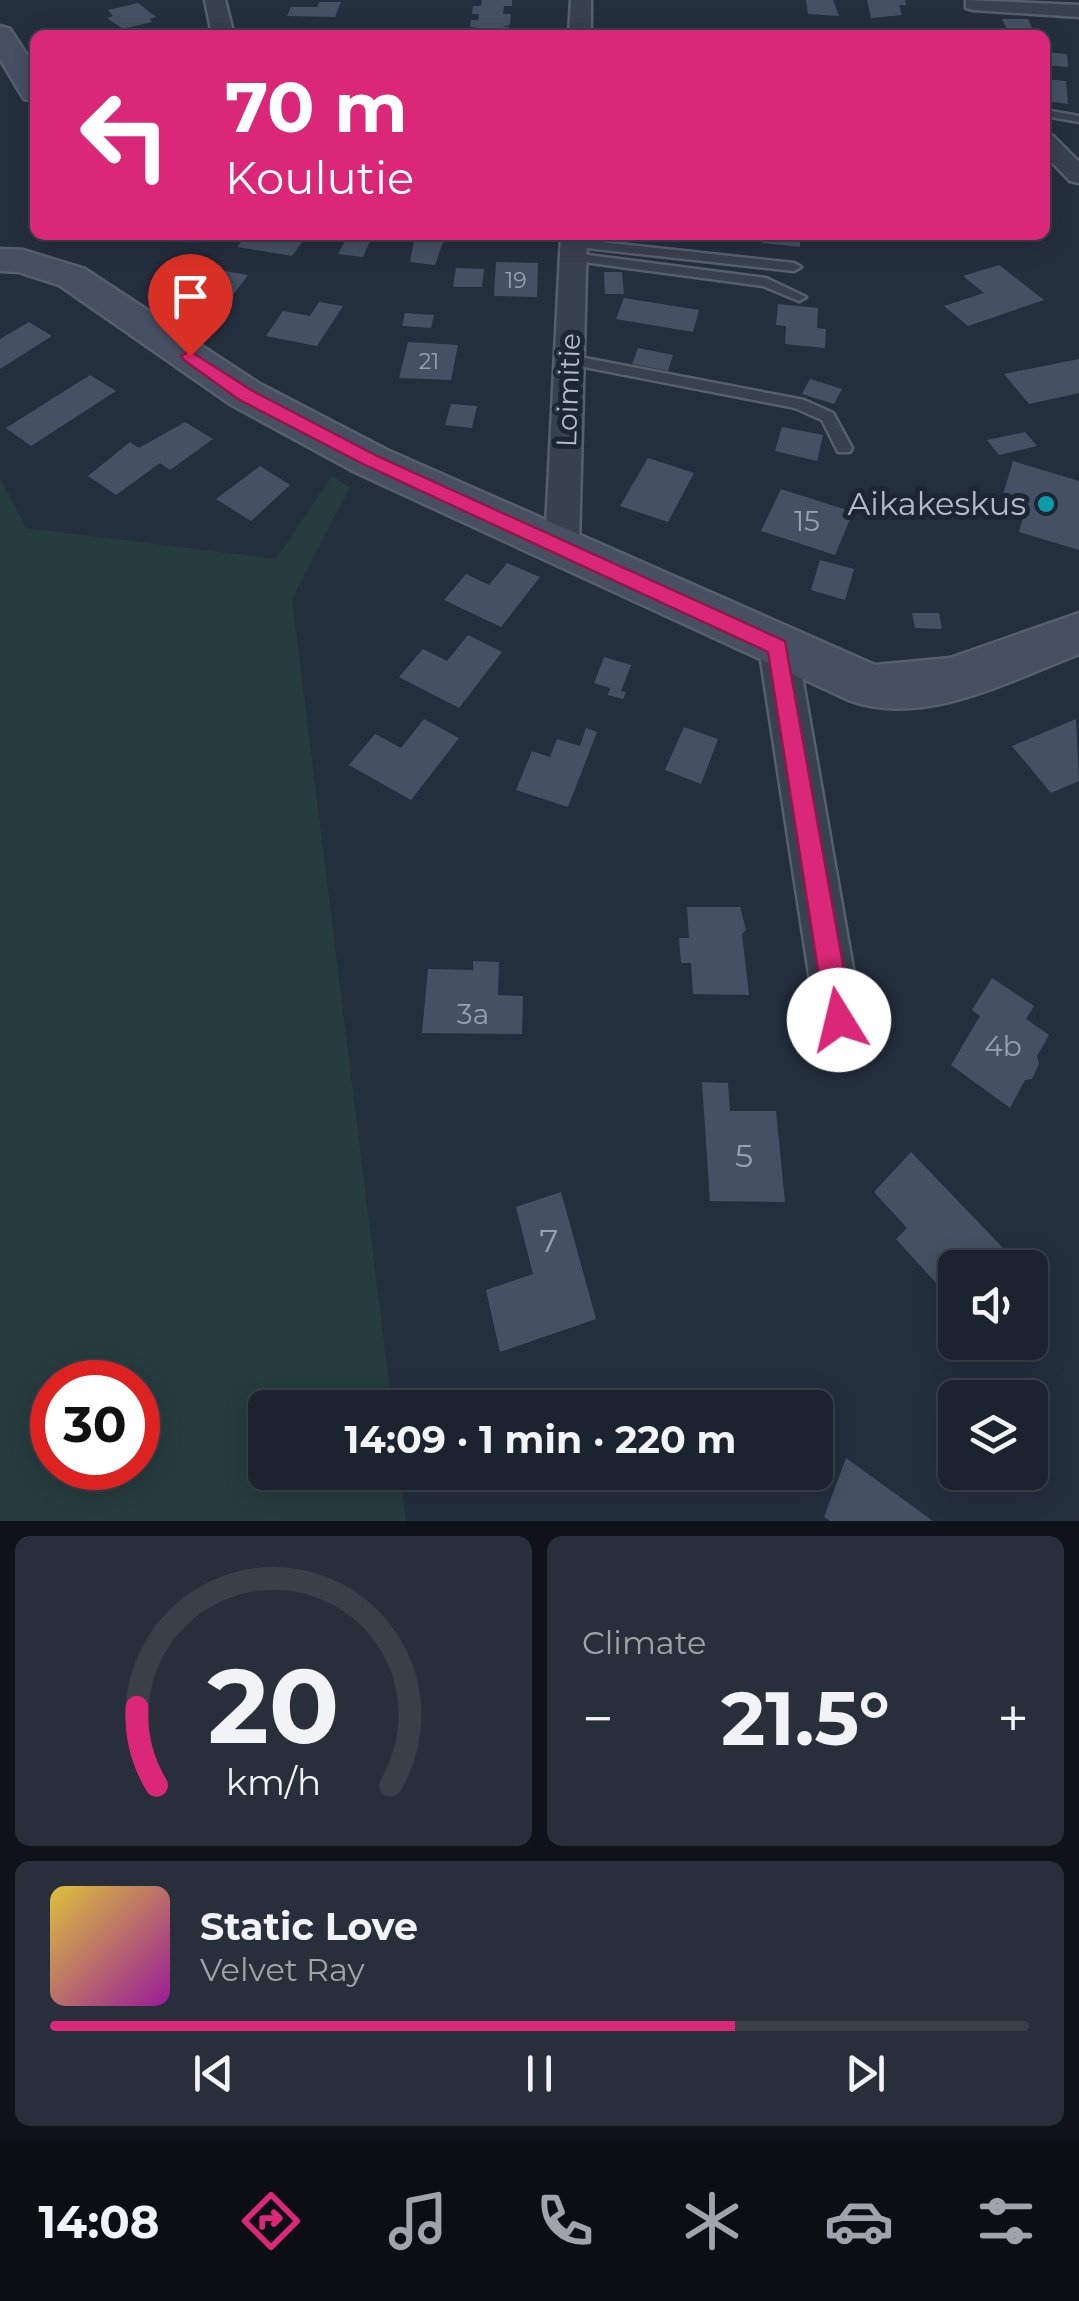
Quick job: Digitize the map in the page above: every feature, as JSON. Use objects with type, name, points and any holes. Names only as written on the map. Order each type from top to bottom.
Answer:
[{"type":"street","points":[[215,0],[222,30]]},
{"type":"street","points":[[580,0],[580,30]]},
{"type":"street","points":[[983,30],[973,2],[1079,11]]},
{"type":"street","points":[[0,35],[30,84]]},
{"type":"street","name":"Loimitie","points":[[562,546],[573,245]]},
{"type":"street","points":[[32,250],[244,394],[305,428],[870,686],[903,690],[947,680],[1079,633]]},
{"type":"street","points":[[778,647],[839,1020]]},
{"type":"lane","points":[[1050,114],[1079,119]]},
{"type":"lane","points":[[573,245],[794,267]]},
{"type":"lane","points":[[573,245],[766,282],[799,297]]},
{"type":"lane","points":[[569,360],[799,404],[828,417],[844,448]]},
{"type":"green space","points":[[332,476],[350,487],[292,599],[390,1390],[248,1390],[248,1490],[402,1490],[406,1521],[0,1521],[0,478],[26,528],[276,559]]},
{"type":"building","points":[[482,0],[512,0],[512,6],[504,6],[503,14],[511,14],[510,25],[502,27],[509,30],[470,27],[471,20],[478,20],[479,14],[472,14],[473,6],[481,6]]},
{"type":"building","points":[[806,0],[833,0],[839,16],[808,14]]},
{"type":"building","points":[[867,0],[905,0],[906,5],[899,5],[902,15],[871,18]]},
{"type":"building","points":[[319,2],[341,2],[335,17],[287,16],[291,7],[317,7]]},
{"type":"building","points":[[138,3],[156,17],[150,19],[152,22],[123,29],[107,18],[113,16],[108,10]]},
{"type":"building","points":[[1002,19],[1028,19],[1033,30],[1007,30]]},
{"type":"building","points":[[1050,52],[1067,54],[1068,67],[1050,65]]},
{"type":"building","points":[[1050,79],[1066,81],[1068,104],[1050,102]]},
{"type":"building","points":[[242,240],[304,240],[292,256],[237,247]]},
{"type":"building","points":[[345,240],[370,241],[363,257],[338,254]]},
{"type":"building","points":[[414,240],[444,240],[435,265],[410,262]]},
{"type":"building","points":[[800,240],[800,247],[762,243]]},
{"type":"building","points":[[496,262],[538,263],[537,297],[494,296]]},
{"type":"building","points":[[999,265],[1044,300],[968,326],[944,306],[984,293],[963,276]]},
{"type":"building","points":[[456,268],[484,269],[482,287],[453,287]]},
{"type":"building","points":[[212,269],[248,275],[225,306],[188,299]]},
{"type":"building","points":[[604,272],[622,272],[624,294],[605,294]]},
{"type":"building","points":[[624,298],[699,310],[693,332],[616,319]]},
{"type":"building","points":[[319,302],[343,306],[317,346],[266,336],[283,311],[310,316]]},
{"type":"building","points":[[778,304],[818,308],[817,328],[826,329],[825,348],[785,344],[786,326],[776,325]]},
{"type":"building","points":[[405,313],[434,315],[431,328],[402,326]]},
{"type":"building","points":[[29,322],[52,336],[0,369],[0,339]]},
{"type":"building","points":[[408,342],[458,345],[451,380],[399,378]]},
{"type":"building","points":[[638,348],[673,355],[668,371],[632,364]]},
{"type":"building","points":[[1079,359],[1079,393],[1029,404],[1004,374]]},
{"type":"building","points":[[90,375],[116,391],[31,446],[6,428]]},
{"type":"building","points":[[810,379],[842,389],[834,404],[802,394]]},
{"type":"building","points":[[451,404],[477,406],[472,428],[445,425]]},
{"type":"building","points":[[185,422],[213,439],[170,470],[160,463],[116,495],[88,476],[130,442],[139,448]]},
{"type":"building","points":[[782,427],[823,435],[817,461],[775,451]]},
{"type":"building","points":[[1025,432],[1037,446],[999,455],[987,440]]},
{"type":"building","points":[[648,458],[694,473],[668,522],[620,506]]},
{"type":"building","name":"Aikakeskus","points":[[1013,461],[1079,481],[1079,550],[1019,532],[1026,508],[1001,501]]},
{"type":"building","points":[[260,466],[290,485],[251,521],[216,499]]},
{"type":"building","points":[[781,489],[853,512],[835,555],[761,531]]},
{"type":"building","points":[[820,560],[854,569],[845,600],[811,590]]},
{"type":"building","points":[[507,563],[540,577],[501,627],[444,600],[466,574],[489,585]]},
{"type":"building","points":[[912,613],[939,613],[942,629],[915,628]]},
{"type":"building","points":[[468,635],[502,652],[459,708],[399,677],[423,649],[447,661]]},
{"type":"building","points":[[604,657],[631,665],[621,691],[626,692],[623,699],[608,695],[610,688],[594,683]]},
{"type":"building","points":[[424,719],[459,738],[411,800],[349,765],[375,734],[401,748]]},
{"type":"building","points":[[1076,719],[1079,781],[1051,793],[1012,746]]},
{"type":"building","points":[[684,727],[718,739],[701,784],[665,770]]},
{"type":"building","points":[[586,728],[597,732],[568,807],[516,790],[532,751],[550,757],[557,739],[580,746]]},
{"type":"building","points":[[687,907],[740,907],[746,930],[742,934],[749,995],[693,994],[691,963],[681,963],[679,938],[689,938]]},
{"type":"building","points":[[473,961],[499,962],[498,995],[523,996],[522,1034],[422,1033],[428,969],[473,970]]},
{"type":"building","points":[[992,978],[1034,1006],[1026,1019],[1049,1035],[1037,1056],[1039,1064],[1032,1079],[1025,1080],[1010,1108],[951,1065],[980,1016],[972,1010]]},
{"type":"building","points":[[702,1082],[728,1083],[730,1111],[776,1111],[785,1202],[710,1201]]},
{"type":"building","points":[[911,1152],[1003,1248],[938,1250],[938,1285],[896,1239],[907,1228],[874,1192]]},
{"type":"building","points":[[561,1192],[596,1319],[500,1352],[486,1290],[533,1274],[516,1207]]},
{"type":"building","points":[[846,1458],[933,1521],[830,1521],[824,1517]]},
{"type":"place","name":"Aikakeskus","points":[[1046,504]]},
{"type":"route","points":[[190,356],[244,394],[371,461],[778,647],[839,1020]]}]
